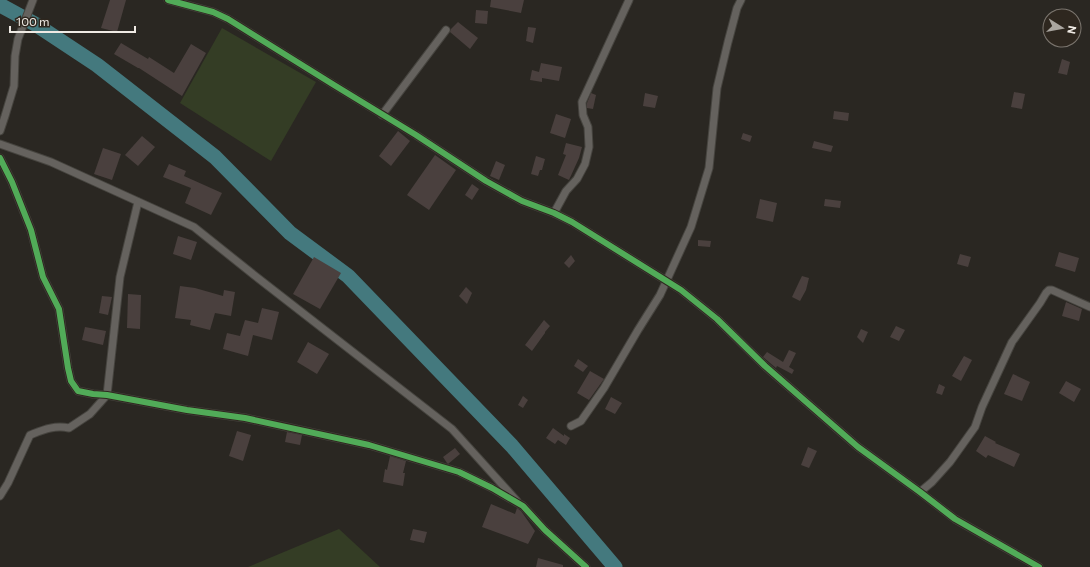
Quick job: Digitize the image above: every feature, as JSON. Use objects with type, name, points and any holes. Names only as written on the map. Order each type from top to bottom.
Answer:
[{"type":"street","points":[[0,131],[14,86],[15,56],[18,39],[33,0]]},
{"type":"street","points":[[168,0],[213,12],[228,19],[416,135],[486,182],[522,201],[554,213],[572,222],[681,290],[717,319],[765,366],[858,447],[955,519],[1039,567]]},
{"type":"street","points":[[554,213],[566,191],[577,179],[585,164],[589,147],[588,127],[583,115],[582,102],[629,0]]},
{"type":"street","points":[[571,426],[581,421],[604,388],[660,295],[691,226],[709,168],[717,88],[730,35],[741,0]]},
{"type":"street","points":[[382,115],[446,30]]},
{"type":"street","points":[[0,144],[51,162],[194,227],[452,429],[545,530],[586,567]]},
{"type":"street","points":[[0,158],[12,182],[31,230],[42,277],[59,309],[71,381],[78,391],[187,410],[245,418],[369,445],[459,472],[492,488],[523,506]]},
{"type":"street","points":[[0,496],[8,483],[30,435],[42,430],[59,426],[69,428],[90,414],[107,395],[120,276],[138,202]]},
{"type":"street","points":[[920,492],[932,482],[950,462],[975,427],[982,407],[1012,342],[1046,293],[1049,290],[1052,290],[1090,307]]},
{"type":"green space","points":[[222,28],[316,82],[271,161],[180,103]]},
{"type":"green space","points":[[339,529],[380,567],[248,567]]},
{"type":"building","points":[[110,0],[126,0],[117,32],[101,28]]},
{"type":"building","points":[[491,0],[524,0],[521,13],[490,7]]},
{"type":"building","points":[[476,10],[488,11],[487,24],[475,23]]},
{"type":"building","points":[[458,22],[478,38],[470,49],[450,32]]},
{"type":"building","points":[[528,27],[536,28],[533,43],[526,41]]},
{"type":"building","points":[[121,43],[148,59],[149,57],[174,73],[191,44],[206,53],[182,96],[139,68],[114,54]]},
{"type":"building","points":[[1062,59],[1070,62],[1067,75],[1058,73]]},
{"type":"building","points":[[541,63],[562,67],[559,81],[542,78],[542,82],[530,80],[532,70],[539,72]]},
{"type":"building","points":[[1014,92],[1025,94],[1022,109],[1011,107]]},
{"type":"building","points":[[591,93],[596,95],[593,109],[587,108],[587,103]]},
{"type":"building","points":[[645,93],[658,96],[655,108],[643,106]]},
{"type":"building","points":[[834,111],[849,113],[848,121],[833,119]]},
{"type":"building","points":[[556,114],[571,119],[565,138],[550,133]]},
{"type":"building","points":[[398,131],[410,141],[391,166],[379,156]]},
{"type":"building","points":[[743,133],[752,136],[750,142],[741,139]]},
{"type":"building","points":[[142,136],[155,147],[138,166],[125,155]]},
{"type":"building","points":[[814,141],[833,146],[831,152],[812,148]]},
{"type":"building","points":[[566,143],[582,147],[579,158],[569,180],[558,175],[566,155],[563,154]]},
{"type":"building","points":[[103,148],[121,154],[112,180],[94,174]]},
{"type":"building","points":[[435,155],[456,170],[429,210],[407,195]]},
{"type":"building","points":[[536,156],[545,159],[542,170],[540,170],[538,176],[531,174]]},
{"type":"building","points":[[496,161],[505,165],[499,180],[490,176]]},
{"type":"building","points":[[169,164],[186,171],[184,176],[222,193],[211,215],[185,203],[191,188],[163,177]]},
{"type":"building","points":[[472,184],[479,189],[472,200],[465,195]]},
{"type":"building","points":[[760,199],[777,203],[773,222],[756,218]]},
{"type":"building","points":[[825,199],[841,201],[840,208],[824,206]]},
{"type":"building","points":[[178,236],[197,242],[191,260],[173,254]]},
{"type":"building","points":[[698,240],[711,241],[710,247],[698,246]]},
{"type":"building","points":[[1059,252],[1079,258],[1075,272],[1055,266]]},
{"type":"building","points":[[960,254],[971,257],[968,267],[957,264]]},
{"type":"building","points":[[571,255],[575,261],[569,268],[564,263]]},
{"type":"building","points":[[314,257],[341,273],[320,309],[293,294]]},
{"type":"building","points":[[802,276],[809,278],[806,290],[800,301],[792,297]]},
{"type":"building","points":[[180,286],[195,288],[223,296],[224,290],[235,292],[231,316],[215,313],[210,330],[190,325],[191,320],[175,318]]},
{"type":"building","points":[[466,287],[472,293],[467,304],[459,296]]},
{"type":"building","points":[[128,294],[141,295],[140,329],[127,328]]},
{"type":"building","points":[[102,296],[112,297],[108,315],[99,313]]},
{"type":"building","points":[[1066,302],[1082,309],[1079,321],[1062,316]]},
{"type":"building","points":[[262,308],[279,312],[272,340],[253,335],[248,356],[223,349],[227,333],[240,336],[245,320],[258,323]]},
{"type":"building","points":[[544,320],[550,326],[532,351],[525,345]]},
{"type":"building","points":[[896,326],[905,330],[899,341],[890,337]]},
{"type":"building","points":[[85,327],[106,331],[103,345],[82,340]]},
{"type":"building","points":[[861,329],[868,332],[863,343],[857,337]]},
{"type":"building","points":[[308,342],[329,354],[317,374],[297,362]]},
{"type":"building","points":[[789,350],[796,353],[789,367],[794,370],[792,374],[777,366],[776,368],[763,357],[767,352],[783,362]]},
{"type":"building","points":[[964,356],[972,360],[961,381],[952,376]]},
{"type":"building","points":[[578,359],[588,366],[583,372],[574,366]]},
{"type":"building","points":[[590,371],[604,379],[589,400],[577,393]]},
{"type":"building","points":[[1013,374],[1030,382],[1022,401],[1004,394]]},
{"type":"building","points":[[1066,381],[1081,389],[1074,402],[1059,393]]},
{"type":"building","points":[[939,384],[945,387],[942,395],[936,393]]},
{"type":"building","points":[[523,396],[528,400],[523,408],[518,405]]},
{"type":"building","points":[[611,397],[622,403],[615,414],[605,409]]},
{"type":"building","points":[[553,428],[564,436],[564,434],[570,438],[566,445],[558,440],[555,444],[546,438]]},
{"type":"building","points":[[237,431],[251,435],[243,461],[229,456]]},
{"type":"building","points":[[287,432],[302,435],[300,445],[285,442]]},
{"type":"building","points":[[985,436],[996,442],[995,443],[1020,454],[1014,467],[988,455],[986,458],[976,451]]},
{"type":"building","points":[[808,447],[817,451],[809,468],[801,465]]},
{"type":"building","points":[[455,448],[460,454],[448,464],[443,457]]},
{"type":"building","points":[[390,456],[406,461],[403,473],[405,473],[403,486],[383,482],[385,469],[387,470]]},
{"type":"building","points":[[491,504],[515,514],[517,508],[521,511],[535,531],[528,544],[482,527]]},
{"type":"building","points":[[413,529],[427,532],[424,543],[410,540]]},
{"type":"building","points":[[538,558],[563,565],[563,567],[536,567]]},
{"type":"waterway","points":[[0,5],[35,24],[97,65],[215,157],[290,233],[348,276],[512,446],[615,567]]},
{"type":"cycle path","points":[[168,0],[213,12],[228,19],[416,135],[486,181],[522,201],[554,213],[572,222],[681,290],[717,319],[765,366],[858,447],[955,519],[1039,567]]},
{"type":"cycle path","points":[[0,158],[12,182],[31,230],[43,277],[59,309],[71,381],[78,391],[187,410],[245,418],[369,445],[459,472],[492,488],[523,506],[545,530],[586,567]]}]
